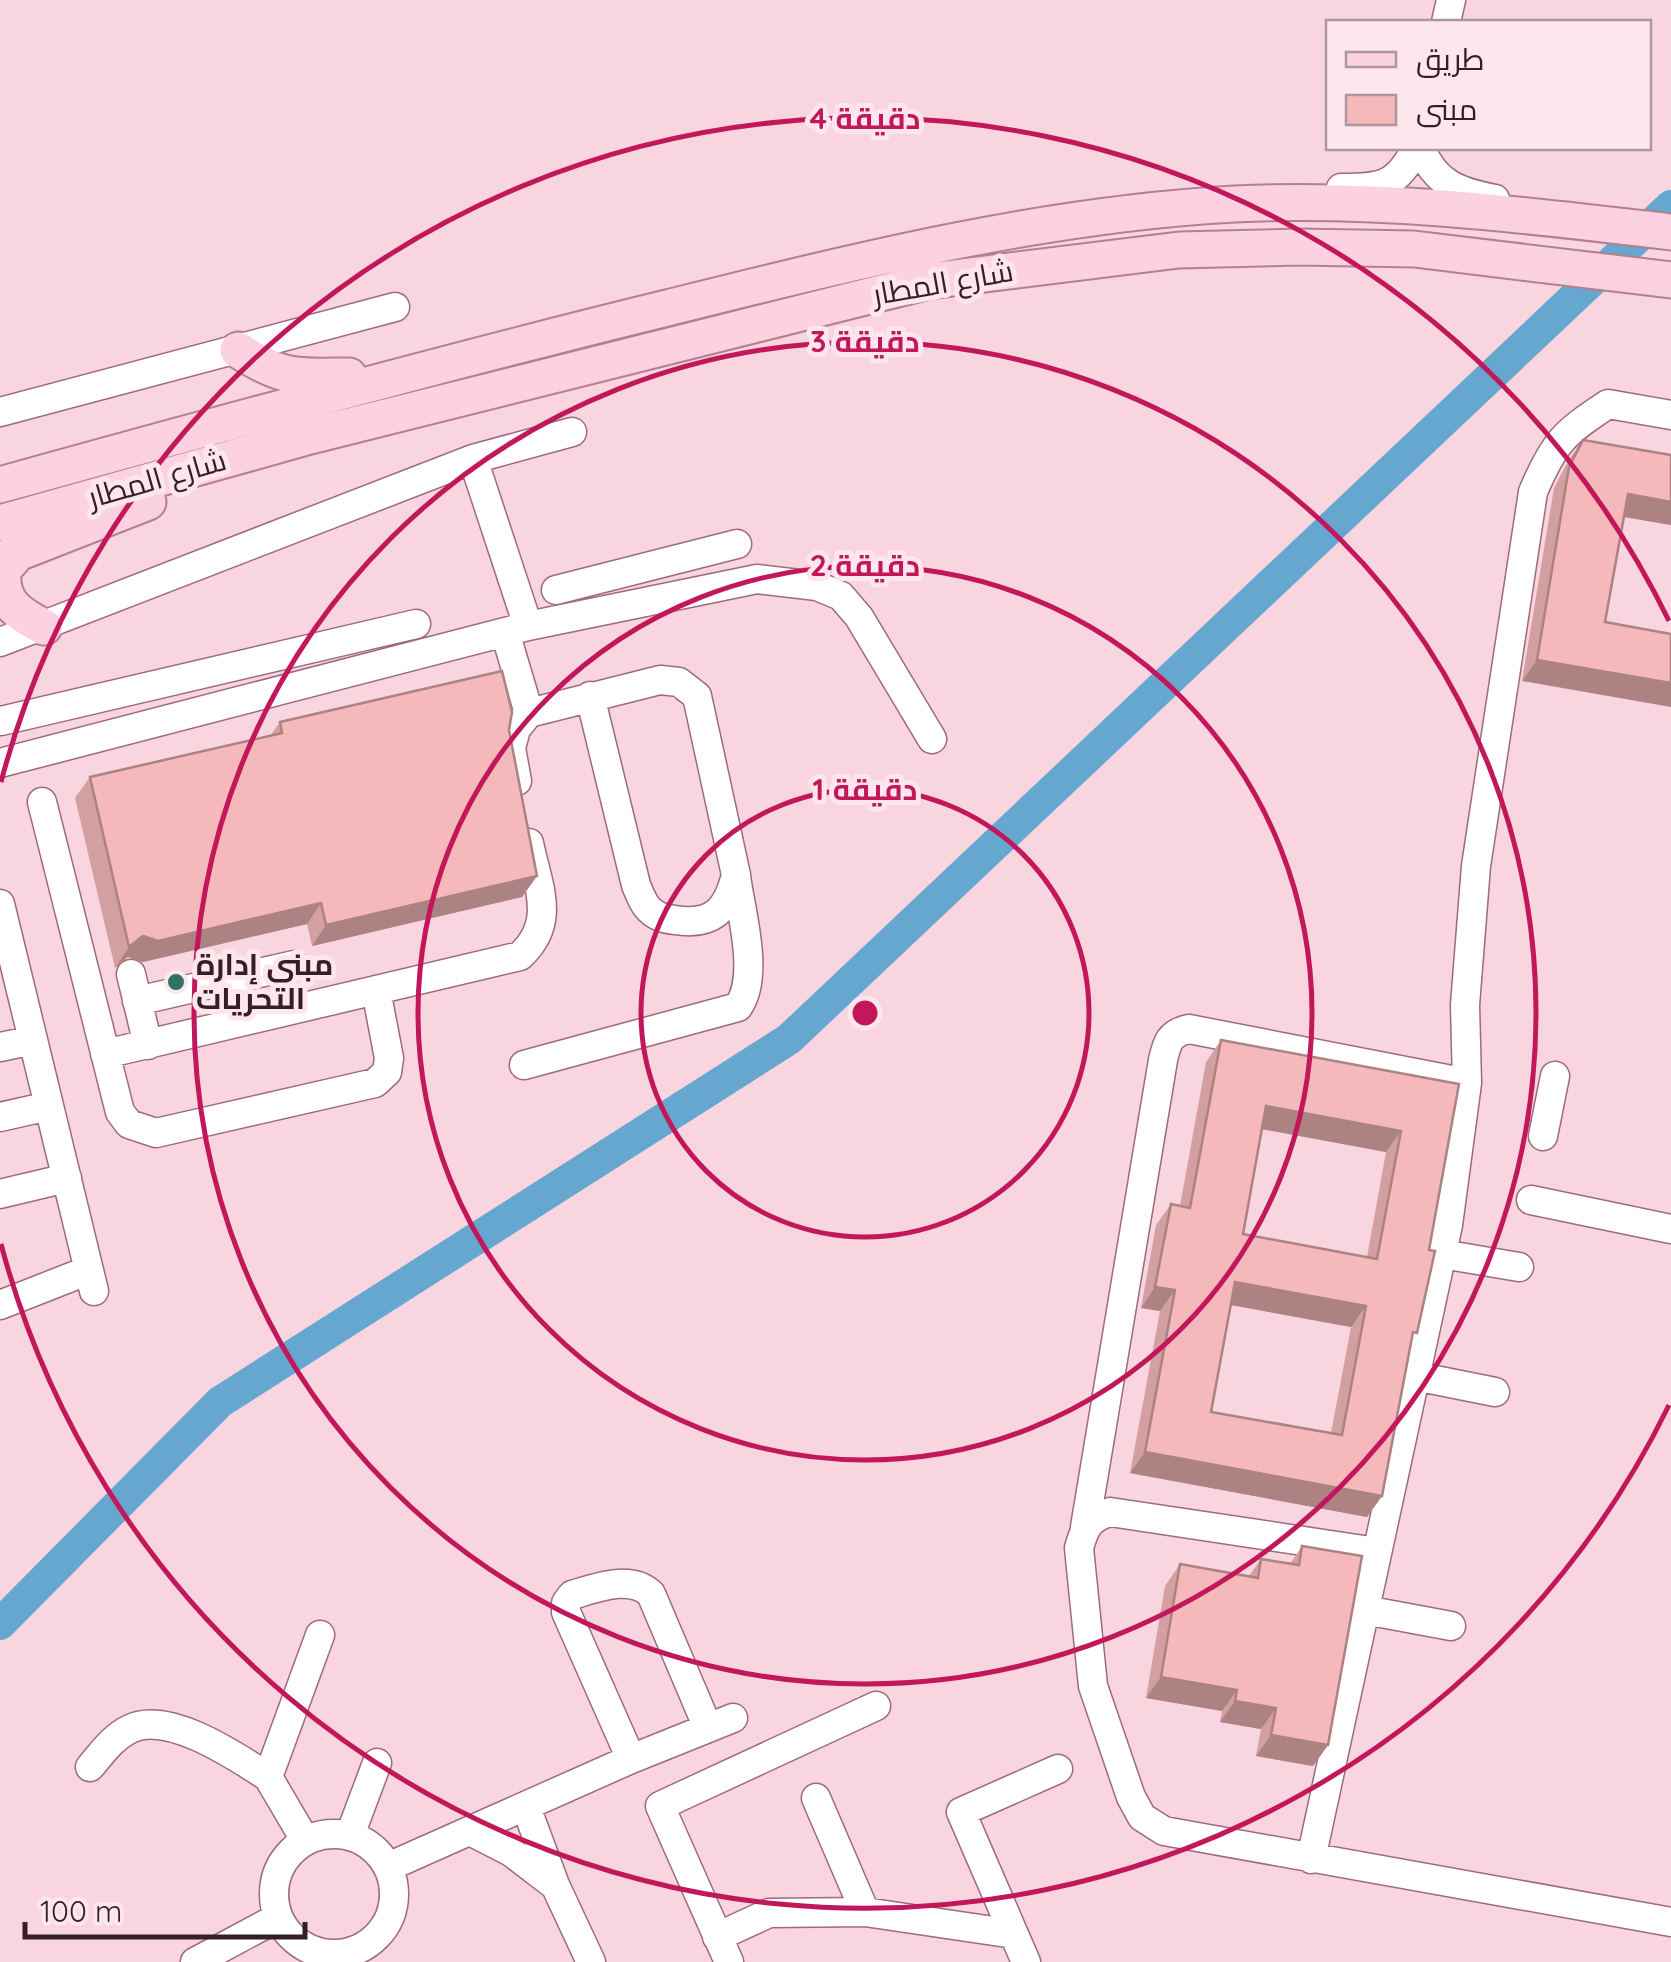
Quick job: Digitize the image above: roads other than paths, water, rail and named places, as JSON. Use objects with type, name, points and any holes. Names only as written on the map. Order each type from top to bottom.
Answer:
[{"type":"main road","name":"شارع المطار","points":[[0,485],[395,375],[919,248],[1082,220],[1236,204],[1329,204],[1466,210],[1671,232]]},
{"type":"main road","name":"شارع المطار","points":[[0,523],[310,436],[930,280],[1180,250],[1299,247],[1414,249],[1671,280]]},
{"type":"main road","points":[[238,350],[270,370],[287,375],[395,375]]},
{"type":"main road","points":[[44,627],[15,610],[5,596],[8,557],[310,436]]},
{"type":"street","points":[[1236,204],[1260,190],[1383,185],[1400,174],[1417,150]]},
{"type":"street","points":[[1419,150],[1436,176],[1456,190],[1534,206],[1562,220]]},
{"type":"street","points":[[0,412],[395,307]]},
{"type":"street","points":[[1311,1859],[1442,1254],[1467,1083],[1465,1004],[1476,866],[1533,492],[1548,456],[1568,431],[1608,404],[1671,415]]},
{"type":"street","points":[[0,642],[472,460],[572,432]]},
{"type":"street","points":[[472,460],[517,629],[529,712]]},
{"type":"street","points":[[556,590],[737,544]]},
{"type":"street","points":[[645,567],[653,600]]},
{"type":"street","points":[[0,762],[517,629],[756,579],[817,586],[841,596],[859,618],[932,739]]},
{"type":"street","points":[[1,721],[416,624]]},
{"type":"street","points":[[262,660],[270,693]]},
{"type":"street","points":[[105,1054],[520,956],[534,943],[544,918],[510,748],[516,729],[529,712],[660,680],[679,682],[697,696],[736,875],[750,976],[747,994],[738,1007],[524,1066]]},
{"type":"street","points":[[590,696],[636,885],[647,908],[660,918],[695,924],[718,912],[730,897],[736,875]]},
{"type":"street","points":[[92,700],[99,738]]},
{"type":"street","points":[[42,802],[120,1112],[129,1124],[156,1133],[375,1083],[387,1072],[389,1058],[376,990]]},
{"type":"street","points":[[0,904],[91,1280],[0,1305]]},
{"type":"street","points":[[148,1045],[134,987],[294,966]]},
{"type":"street","points":[[1467,1083],[1188,1030],[1176,1032],[1167,1042],[1079,1548],[1093,1686],[1130,1796],[1142,1817],[1164,1830],[1671,1922]]},
{"type":"street","points":[[0,1048],[33,1040]]},
{"type":"street","points":[[1543,1136],[1556,1076]]},
{"type":"street","points":[[0,1117],[49,1106]]},
{"type":"street","points":[[0,1194],[66,1178]]},
{"type":"street","points":[[1531,1200],[1671,1229]]},
{"type":"street","points":[[1442,1254],[1518,1266]]},
{"type":"street","points":[[1416,1376],[1495,1392]]},
{"type":"street","points":[[1085,1528],[1093,1518],[1110,1512],[1378,1552]]},
{"type":"street","points":[[388,1867],[720,1723],[651,1594],[644,1586],[602,1586],[572,1595],[566,1612],[631,1759]]},
{"type":"street","points":[[1365,1610],[1451,1626]]},
{"type":"street","points":[[268,1777],[320,1635]]},
{"type":"street","points":[[876,1706],[660,1806],[723,1949],[768,1913],[865,1912],[1014,1934]]},
{"type":"street","points":[[90,1767],[115,1738],[134,1726],[159,1726],[212,1742],[268,1777],[305,1840]]},
{"type":"street","points":[[350,1836],[377,1764]]},
{"type":"street","points":[[1026,1962],[961,1812],[1058,1770]]},
{"type":"street","points":[[816,1798],[865,1912]]},
{"type":"street","points":[[526,1807],[555,1884],[591,1962]]},
{"type":"street","points":[[472,1832],[511,1852],[555,1884]]},
{"type":"street","points":[[319,1835],[350,1836],[378,1853],[388,1867],[394,1905],[376,1938],[359,1950],[321,1954],[288,1934],[278,1918],[273,1900],[280,1866],[290,1851],[305,1840],[319,1835]]},
{"type":"street","points":[[196,1962],[278,1918]]},
{"type":"waterway","points":[[0,1624],[220,1402],[789,1039],[1671,206]]},
{"type":"place","name":"مبنى إدارة التحريات","points":[[176,982]]}]
